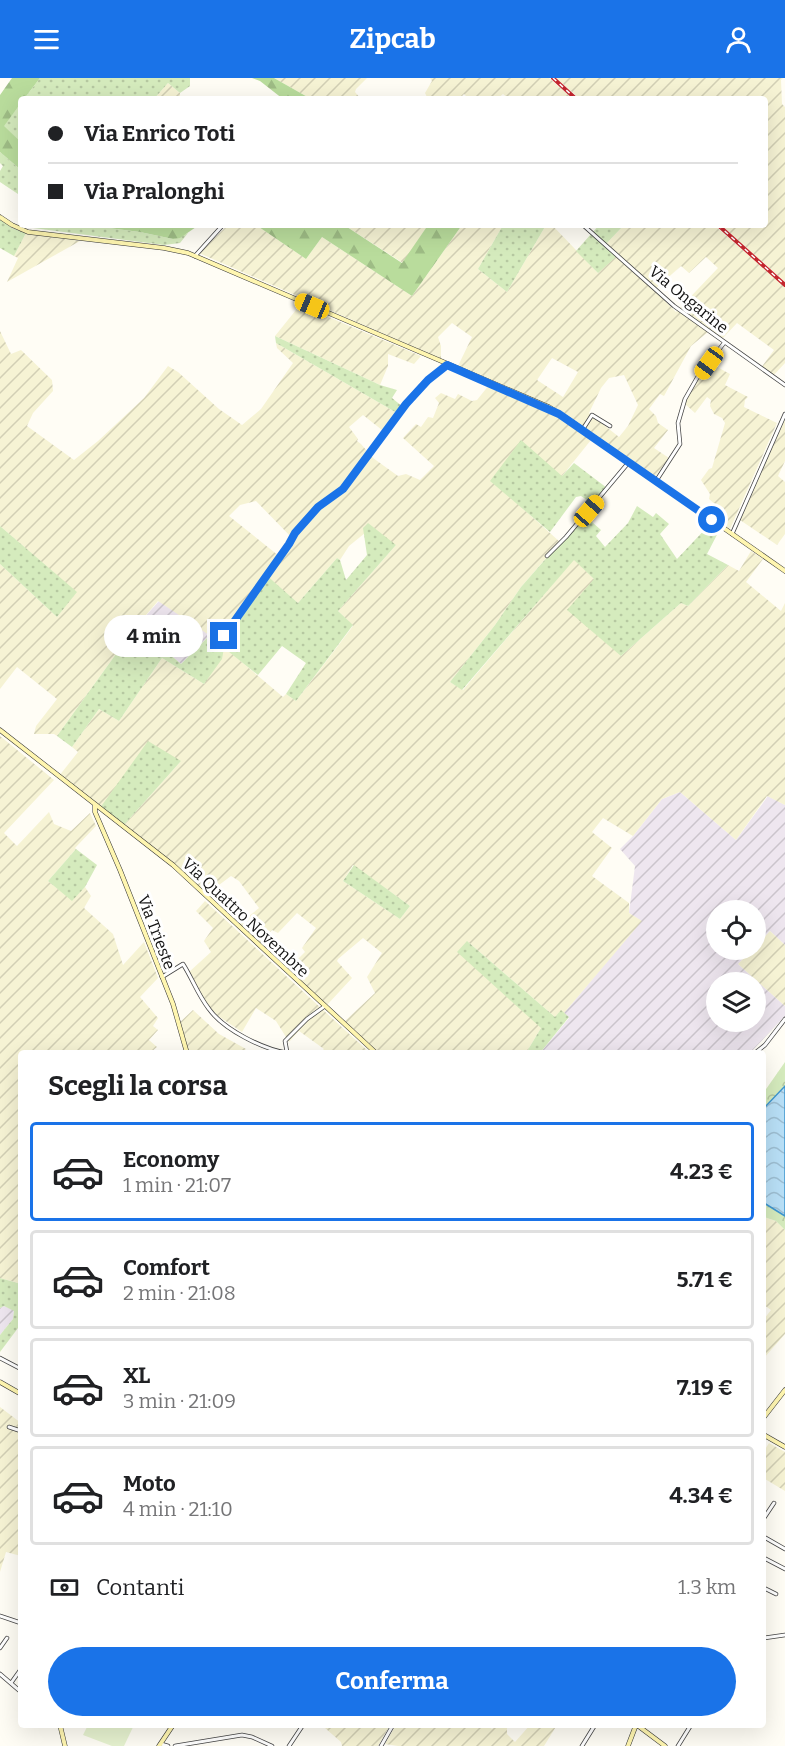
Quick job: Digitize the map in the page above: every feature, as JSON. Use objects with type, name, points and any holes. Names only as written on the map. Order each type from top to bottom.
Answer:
[{"type":"main road","points":[[0,217],[18,228]]},
{"type":"main road","points":[[19,228],[28,232],[164,248],[195,256],[549,408],[785,571]]},
{"type":"main road","points":[[0,730],[95,805]]},
{"type":"main road","name":"Via Quattro Novembre","points":[[95,805],[173,865],[372,1050]]},
{"type":"main road","name":"Via Trieste","points":[[95,805],[94,810],[173,1004],[186,1050]]},
{"type":"main road","points":[[99,821],[102,810]]},
{"type":"main road","points":[[0,1383],[18,1392]]},
{"type":"main road","points":[[766,1414],[785,1390]]},
{"type":"main road","points":[[766,1436],[785,1446]]},
{"type":"main road","points":[[61,1728],[65,1746]]},
{"type":"main road","points":[[160,1745],[171,1728]]},
{"type":"main road","points":[[628,1746],[636,1728]]},
{"type":"main road","points":[[641,1728],[665,1746]]},
{"type":"street","points":[[195,256],[220,228]]},
{"type":"street","name":"Via Ongarine","points":[[586,228],[674,306],[785,385]]},
{"type":"street","points":[[656,481],[680,444],[678,423],[685,399],[724,342]]},
{"type":"street","points":[[224,636],[295,533],[323,502],[343,489],[406,404],[428,380],[447,365]]},
{"type":"street","points":[[731,534],[785,414]]},
{"type":"street","points":[[582,429],[592,415],[610,426]]},
{"type":"street","points":[[547,556],[567,537],[629,462]]},
{"type":"street","points":[[162,977],[183,964],[207,1007],[217,1018],[250,1040],[276,1050]]},
{"type":"street","points":[[287,1050],[285,1041],[307,1019],[325,1006]]},
{"type":"street","points":[[759,1050],[785,1019]]},
{"type":"street","points":[[0,1358],[18,1367]]},
{"type":"street","points":[[9,1427],[18,1430]]},
{"type":"street","points":[[766,1515],[774,1503]]},
{"type":"street","points":[[766,1539],[785,1549]]},
{"type":"street","points":[[766,1559],[785,1569]]},
{"type":"street","points":[[766,1589],[776,1593]]},
{"type":"street","points":[[0,1616],[18,1622]]},
{"type":"street","points":[[766,1638],[785,1635]]},
{"type":"street","points":[[0,1648],[7,1638]]},
{"type":"street","points":[[11,1683],[18,1673]]},
{"type":"street","points":[[0,1674],[18,1689]]},
{"type":"street","points":[[289,1746],[301,1728]]},
{"type":"street","points":[[381,1746],[391,1728]]},
{"type":"street","points":[[582,1746],[593,1728]]},
{"type":"street","points":[[678,1746],[689,1728]]},
{"type":"street","points":[[175,1746],[242,1735],[272,1746]]},
{"type":"street","points":[[160,1745],[168,1746]]},
{"type":"shaded area","points":[[274,78],[367,78],[356,89],[355,92],[358,96],[306,96]]},
{"type":"shaded area","points":[[430,78],[549,78],[570,96],[505,96],[503,94],[501,96],[466,96],[464,94],[462,96],[426,96],[425,93],[432,81]]},
{"type":"shaded area","points":[[556,78],[783,78],[781,80],[782,104],[785,107],[785,282],[724,228],[768,228],[768,96],[577,96]]},
{"type":"shaded area","points":[[168,83],[180,93],[180,96],[157,96]]},
{"type":"shaded area","points":[[225,228],[260,228],[306,259],[322,237],[412,296],[460,228],[501,228],[478,269],[507,292],[544,228],[555,228],[598,273],[605,245],[621,228],[717,228],[785,287],[785,363],[773,376],[761,368],[774,350],[737,323],[723,338],[708,332],[691,346],[664,396],[660,394],[649,409],[656,416],[658,423],[668,430],[654,448],[669,458],[655,477],[546,403],[458,366],[472,337],[452,323],[438,337],[441,359],[199,253]],"holes":[[[706,257],[718,268],[676,312],[654,290],[681,266],[689,273]],[[552,358],[578,372],[563,397],[537,380]],[[624,375],[638,405],[628,426],[619,437],[589,413],[601,388],[609,378]]]},
{"type":"shaded area","points":[[349,228],[426,228],[403,263]]},
{"type":"shaded area","points":[[26,233],[80,241],[7,282],[18,258],[14,256]]},
{"type":"shaded area","points":[[300,305],[421,356],[414,364],[388,354],[388,366],[380,385],[275,336]]},
{"type":"shaded area","points":[[0,331],[11,354],[21,350],[52,380],[53,391],[33,413],[27,426],[74,460],[144,398],[168,366],[178,372],[219,409],[242,425],[261,409],[293,363],[277,348],[276,343],[397,413],[382,430],[363,415],[349,427],[358,439],[357,441],[373,458],[398,476],[406,474],[420,480],[434,466],[403,438],[416,424],[421,427],[428,417],[433,418],[439,403],[435,398],[441,393],[455,399],[458,394],[472,401],[477,400],[489,385],[543,408],[591,440],[562,476],[491,480],[560,542],[521,587],[495,625],[450,682],[463,690],[574,559],[594,579],[621,656],[681,603],[688,606],[728,565],[739,571],[751,551],[763,559],[746,582],[781,611],[785,603],[785,805],[767,796],[736,840],[680,792],[662,799],[633,836],[603,818],[592,832],[612,848],[592,876],[629,903],[629,913],[642,921],[564,1013],[561,1011],[555,1017],[467,941],[541,1028],[528,1050],[376,1050],[345,1021],[375,993],[367,977],[382,953],[363,938],[338,959],[337,961],[352,978],[327,1005],[288,969],[305,952],[302,948],[316,928],[297,913],[278,933],[272,930],[260,943],[239,924],[259,908],[239,881],[231,876],[209,896],[123,826],[181,761],[100,808],[59,776],[78,752],[72,747],[99,709],[119,721],[162,658],[204,684],[224,647],[283,697],[286,694],[296,701],[353,626],[338,611],[396,545],[365,533],[349,546],[340,560],[337,558],[298,603],[265,575],[217,641],[158,601],[134,629],[57,736],[34,734],[36,726],[57,699],[17,667],[0,689],[0,564],[57,617],[76,592],[0,526]],"holes":[[[256,501],[293,539],[279,556],[229,516],[240,505]],[[353,865],[410,906],[400,919],[343,881]]]},
{"type":"shaded area","points":[[708,362],[730,374],[725,385],[748,397],[744,407],[777,423],[730,529],[718,521],[724,512],[709,499],[710,494],[701,480],[712,468],[725,423],[722,418],[714,414],[710,406],[711,400],[707,397],[695,413],[684,403],[686,396]]},
{"type":"shaded area","points":[[785,418],[785,461],[778,476],[785,482],[785,534],[777,545],[740,520]]},
{"type":"shaded area","points":[[159,601],[210,635],[181,664],[160,646],[134,629]]},
{"type":"shaded area","points":[[0,736],[54,780],[4,833],[17,846],[49,812],[54,824],[71,831],[90,813],[96,826],[48,881],[72,900],[85,887],[91,896],[84,908],[113,934],[123,965],[144,942],[158,978],[140,997],[158,1018],[153,1026],[158,1030],[149,1040],[157,1047],[154,1050],[18,1050],[18,1283],[0,1278]]},
{"type":"shaded area","points":[[680,792],[736,840],[768,796],[785,805],[785,945],[770,931],[766,935],[766,900],[706,900],[706,960],[742,960],[738,964],[747,972],[706,972],[706,1032],[766,1032],[766,989],[785,1006],[785,1016],[753,1050],[542,1050],[569,1018],[564,1013],[641,921],[629,913],[635,866],[620,849],[662,799]]},
{"type":"shaded area","points":[[205,901],[367,1050],[323,1050],[299,1031],[289,1042],[276,1021],[256,1008],[242,1032],[218,1016],[208,1006],[189,972],[211,952],[204,941],[213,928],[196,911]]},
{"type":"shaded area","points":[[770,931],[785,945],[785,1006],[766,989],[766,972],[747,972],[738,964],[742,960],[766,960],[766,935]]},
{"type":"shaded area","points":[[193,1010],[219,1034],[246,1049],[186,1050],[179,1023]]},
{"type":"shaded area","points":[[766,1218],[776,1221],[785,1230],[785,1334],[766,1356],[766,1316],[771,1310],[766,1306]]},
{"type":"shaded area","points":[[4,1306],[14,1310],[13,1319],[0,1335],[0,1308]]},
{"type":"shaded area","points":[[0,1407],[18,1421],[18,1555],[6,1552],[0,1572]]},
{"type":"shaded area","points":[[769,1443],[785,1452],[785,1491],[766,1480],[766,1448]]},
{"type":"shaded area","points":[[325,1728],[388,1728],[378,1746],[342,1746],[341,1742]]},
{"type":"shaded area","points":[[394,1728],[507,1728],[507,1734],[515,1742],[527,1728],[555,1728],[544,1746],[398,1746],[385,1744]]},
{"type":"green space","points":[[12,78],[40,78],[26,96],[18,96],[18,107],[4,126],[18,139],[18,167],[0,152],[0,95]]},
{"type":"green space","points":[[40,78],[190,78],[190,86],[180,93],[168,83],[157,96],[26,96]]},
{"type":"green space","points":[[252,78],[274,78],[306,96],[279,96],[260,81]]},
{"type":"green space","points":[[18,107],[18,139],[3,126]]},
{"type":"green space","points":[[0,152],[18,167],[18,194],[0,182],[0,171],[3,166],[0,163]]},
{"type":"green space","points":[[0,219],[12,228],[26,233],[14,256],[0,248]]},
{"type":"green space","points":[[33,228],[109,228],[173,239],[188,233],[180,243],[164,245]]},
{"type":"green space","points":[[109,228],[195,228],[180,238],[173,239]]},
{"type":"green space","points":[[260,228],[349,228],[402,263],[426,228],[460,228],[412,296],[322,237],[306,259]]},
{"type":"green space","points":[[501,228],[544,228],[507,292],[478,269]]},
{"type":"green space","points":[[596,228],[621,228],[605,245],[617,256],[598,273],[576,251]]},
{"type":"green space","points":[[275,336],[380,385],[397,390],[392,398],[403,407],[397,413],[276,343]]},
{"type":"green space","points":[[521,440],[562,476],[574,463],[607,488],[593,504],[581,496],[576,497],[550,532],[490,481]]},
{"type":"green space","points":[[637,506],[653,517],[656,513],[669,524],[660,534],[677,559],[711,523],[720,529],[707,554],[728,565],[688,606],[681,603],[621,656],[567,610],[594,579],[574,560],[462,690],[450,682],[495,625],[521,587],[584,515],[601,530],[596,536],[605,547],[628,523]]},
{"type":"green space","points":[[368,523],[396,545],[338,611],[353,625],[296,701],[286,694],[306,663],[282,646],[258,675],[224,648],[222,659],[204,684],[162,658],[119,721],[99,709],[72,747],[57,736],[134,629],[160,646],[181,664],[208,637],[218,641],[265,574],[298,603],[337,558],[340,560],[346,580],[367,555],[363,528]]},
{"type":"green space","points":[[0,526],[77,592],[57,617],[0,564]]},
{"type":"green space","points":[[148,741],[181,761],[123,826],[100,808]]},
{"type":"green space","points":[[76,849],[97,865],[85,887],[72,901],[48,881]]},
{"type":"green space","points":[[354,865],[410,906],[400,919],[343,881]]},
{"type":"green space","points":[[467,941],[555,1017],[561,1010],[569,1017],[542,1050],[528,1050],[541,1028],[457,952]]},
{"type":"green space","points":[[785,1062],[785,1086],[766,1106],[766,1089]]},
{"type":"green space","points":[[766,1204],[785,1216],[785,1230],[776,1221],[766,1218]]},
{"type":"green space","points":[[0,1278],[18,1283],[18,1328],[0,1352],[0,1335],[13,1319],[14,1311],[4,1306],[0,1308]]},
{"type":"green space","points":[[86,1728],[133,1728],[124,1746],[112,1746],[83,1735]]},
{"type":"water","points":[[785,1086],[785,1216],[766,1204],[766,1106]]},
{"type":"railway","points":[[553,78],[573,96]]},
{"type":"railway","points":[[721,228],[785,285]]},
{"type":"route","points":[[224,636],[295,533],[323,502],[343,489],[406,404],[428,380],[447,365],[539,403],[568,419],[712,520]]}]
